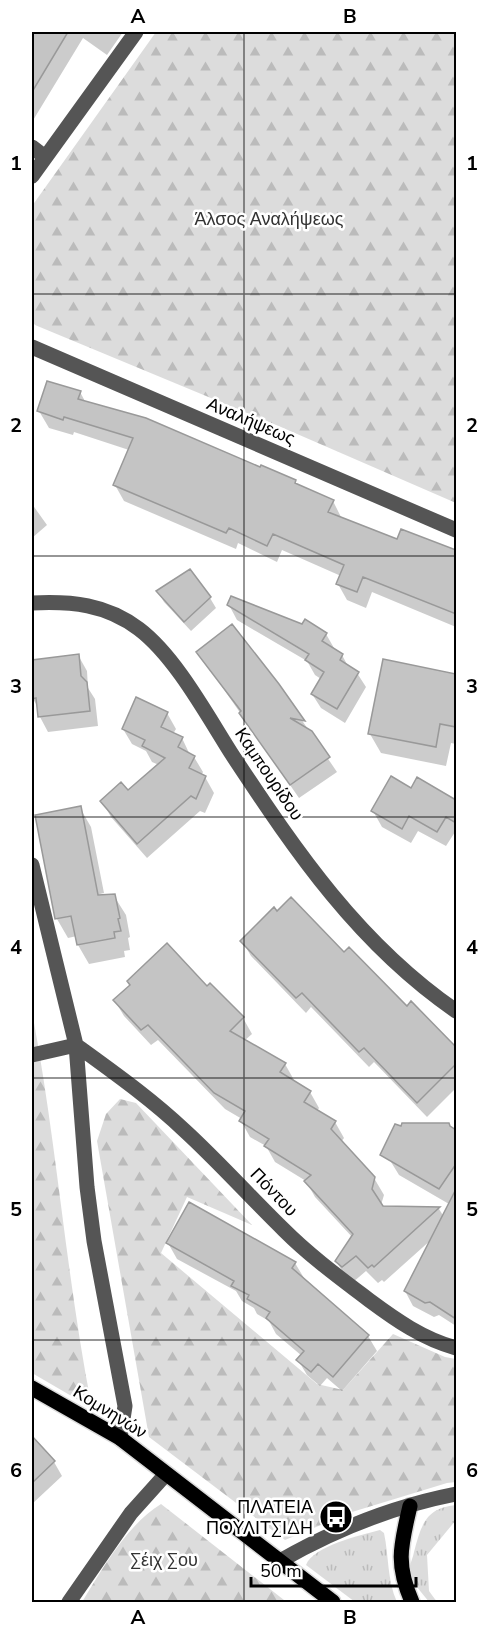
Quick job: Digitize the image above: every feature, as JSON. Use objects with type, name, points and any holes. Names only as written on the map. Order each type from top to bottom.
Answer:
[{"type":"main road","name":"Κομνηνών","points":[[32,1388],[120,1438],[333,1602]]},
{"type":"main road","points":[[410,1506],[401,1544],[400,1566],[412,1602]]},
{"type":"street","points":[[32,176],[136,32]]},
{"type":"street","points":[[32,147],[45,157]]},
{"type":"street","name":"Αναλήψεως","points":[[32,347],[456,530]]},
{"type":"street","name":"Καμπουρίδου","points":[[32,603],[80,603],[97,607],[130,623],[147,635],[177,671],[276,821],[338,904],[400,966],[456,1011]]},
{"type":"street","points":[[32,865],[76,1046],[87,1187],[96,1253],[125,1406],[120,1438]]},
{"type":"street","points":[[32,1055],[76,1046]]},
{"type":"street","name":"Πόντου","points":[[76,1046],[158,1107],[228,1172],[285,1231],[327,1268],[397,1320],[427,1337],[456,1348]]},
{"type":"street","points":[[69,1602],[131,1513],[166,1474]]},
{"type":"street","points":[[280,1561],[335,1533],[410,1506],[456,1494]]},
{"type":"green space","name":"Άλσος Αναλήψεως","points":[[156,32],[456,32],[456,503],[281,427],[35,325],[32,321],[32,206]]},
{"type":"green space","points":[[32,1012],[41,1061],[75,1309],[92,1408],[32,1373]]},
{"type":"green space","points":[[120,1099],[136,1103],[252,1225],[187,1197],[161,1253],[317,1384],[343,1390],[393,1334],[445,1357],[456,1359],[456,1482],[352,1512],[285,1540],[149,1437],[97,1141],[106,1114]]},
{"type":"green space","name":"Σέιχ Σου","points":[[161,1504],[284,1602],[82,1602],[126,1536],[148,1513]]},
{"type":"green space","points":[[456,1505],[456,1520],[427,1555],[429,1591],[437,1602],[429,1602],[418,1588],[410,1571],[419,1534],[431,1514]]},
{"type":"green space","points":[[380,1530],[384,1533],[390,1577],[397,1602],[355,1602],[306,1565],[310,1558],[327,1547]]},
{"type":"building","points":[[32,32],[68,32],[32,92]]},
{"type":"building","points":[[47,381],[81,391],[78,399],[146,418],[296,480],[295,483],[334,500],[328,512],[397,539],[401,529],[456,550],[456,614],[363,577],[357,592],[336,584],[344,565],[273,534],[267,546],[229,528],[226,533],[113,485],[133,438],[37,411]]},
{"type":"building","points":[[190,569],[211,597],[184,622],[156,591]]},
{"type":"building","points":[[231,596],[302,624],[305,619],[327,633],[322,641],[343,654],[340,660],[359,672],[337,709],[311,694],[324,672],[305,660],[309,654],[227,605]]},
{"type":"building","points":[[232,624],[305,721],[290,718],[312,731],[330,757],[290,785],[239,713],[241,711],[196,652]]},
{"type":"building","points":[[79,654],[81,676],[87,682],[90,711],[38,717],[36,698],[32,699],[32,660]]},
{"type":"building","points":[[383,659],[456,674],[456,727],[440,724],[436,747],[368,734]]},
{"type":"building","points":[[136,697],[168,712],[161,727],[183,737],[178,747],[195,756],[189,768],[206,776],[196,799],[191,796],[137,844],[100,801],[121,782],[128,790],[165,758],[142,746],[145,740],[122,729]]},
{"type":"building","points":[[391,776],[411,788],[417,777],[456,800],[456,823],[446,817],[437,832],[409,816],[402,829],[371,811]]},
{"type":"building","points":[[81,806],[98,895],[115,894],[121,931],[114,932],[115,938],[77,945],[71,916],[55,919],[35,815]]},
{"type":"building","points":[[291,897],[344,952],[349,947],[407,1006],[411,1001],[456,1047],[456,1064],[417,1103],[364,1048],[359,1052],[302,993],[296,998],[240,941],[274,907],[277,911]]},
{"type":"building","points":[[167,943],[207,986],[210,983],[244,1017],[230,1031],[286,1063],[280,1072],[311,1091],[304,1102],[336,1121],[331,1129],[375,1177],[372,1189],[383,1206],[440,1207],[374,1267],[372,1265],[368,1268],[356,1256],[342,1267],[335,1261],[353,1234],[304,1181],[311,1175],[264,1146],[269,1139],[239,1121],[245,1111],[214,1093],[148,1025],[141,1030],[113,1000],[130,985],[127,981]]},
{"type":"building","points":[[402,1123],[449,1123],[456,1130],[456,1164],[439,1189],[380,1155],[395,1124],[401,1126]]},
{"type":"building","points":[[456,1189],[456,1319],[430,1302],[425,1303],[404,1291]]},
{"type":"building","points":[[189,1202],[296,1262],[292,1268],[369,1335],[333,1377],[318,1364],[311,1372],[296,1360],[304,1351],[266,1318],[270,1312],[247,1299],[249,1295],[231,1286],[234,1281],[166,1243]]},
{"type":"building","points":[[32,1436],[55,1461],[32,1483]]},
{"type":"place","name":"ΠΛΑΤΕΙΑ ΠΟΥΛΙΤΣΙΔΗ","points":[[336,1517]]}]
